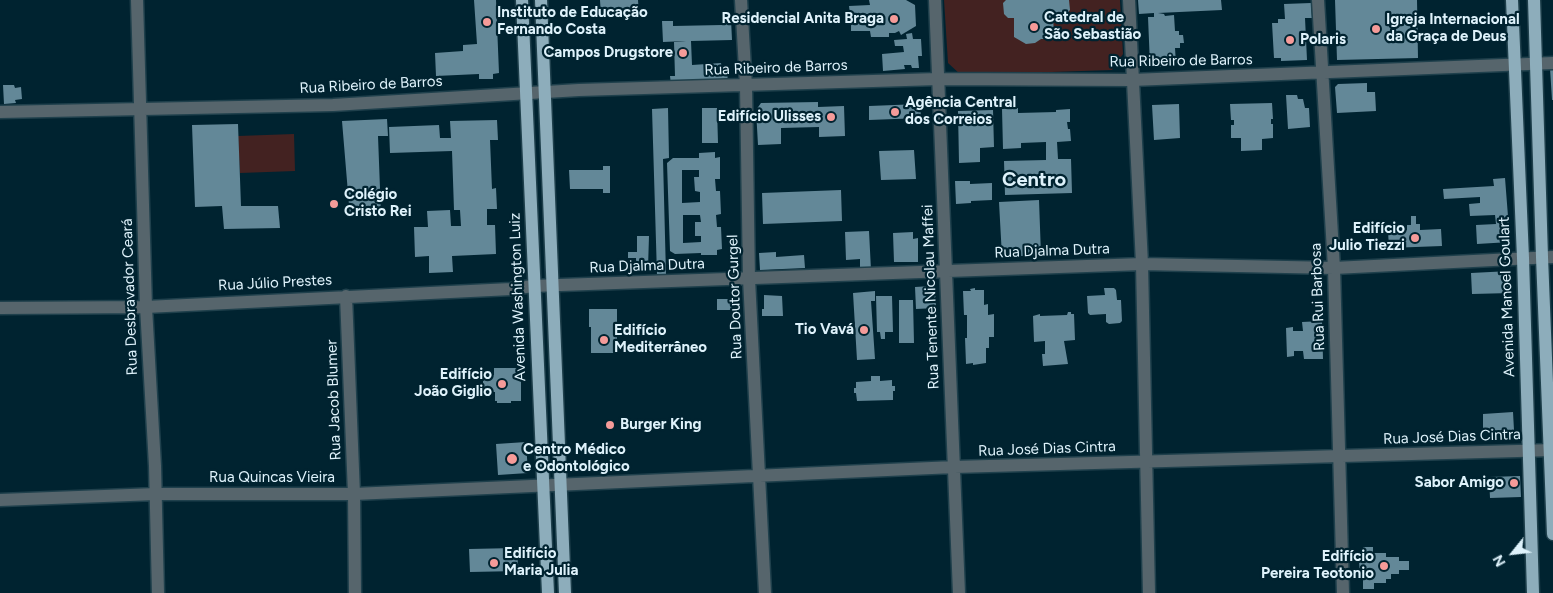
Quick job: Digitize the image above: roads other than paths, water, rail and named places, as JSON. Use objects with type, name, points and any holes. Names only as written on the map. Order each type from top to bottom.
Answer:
[{"type":"main road","name":"Avenida Washington Luiz","points":[[522,0],[533,286],[548,593]]},
{"type":"main road","points":[[540,0],[565,593]]},
{"type":"main road","name":"Avenida Manoel Goulart","points":[[1512,0],[1523,258],[1533,593]]},
{"type":"main road","points":[[1534,0],[1548,257],[1553,534]]},
{"type":"street","name":"Rua Desbravador Ceará","points":[[137,0],[146,306],[156,494],[158,593]]},
{"type":"street","name":"Rua Doutor Gurgel","points":[[741,0],[746,86],[750,279],[765,593]]},
{"type":"street","name":"Rua Tenente Nicolau Maffei","points":[[935,0],[959,593]]},
{"type":"street","points":[[1130,0],[1132,80],[1142,264],[1149,593]]},
{"type":"street","name":"Rua Rui Barbosa","points":[[1318,0],[1334,268],[1343,593]]},
{"type":"street","name":"Rua Ribeiro de Barros","points":[[0,112],[334,104],[544,91],[938,79],[1132,80],[1553,63]]},
{"type":"street","name":"Rua Djalma Dutra","points":[[552,285],[1142,264],[1334,268],[1548,257]]},
{"type":"street","name":"Rua Júlio Prestes","points":[[0,308],[146,306],[511,289],[552,285]]},
{"type":"street","name":"Rua Jacob Blumer","points":[[346,296],[354,494],[355,593]]},
{"type":"street","name":"Rua José Dias Cintra","points":[[543,486],[954,468],[1551,450]]},
{"type":"street","name":"Rua Quincas Vieira","points":[[0,500],[156,494],[354,494],[543,486]]},
{"type":"place","name":"Residencial Anita Braga","points":[[894,19]]},
{"type":"place","name":"Instituto de Educação Fernando Costa","points":[[487,22]]},
{"type":"place","name":"Catedral de São Sebastião","points":[[1034,27]]},
{"type":"place","name":"Igreja Internacional da Graça de Deus","points":[[1376,29]]},
{"type":"place","name":"Polaris","points":[[1290,40]]},
{"type":"place","name":"Campos Drugstore","points":[[683,53]]},
{"type":"place","name":"Agência Central dos Correios","points":[[895,112]]},
{"type":"place","name":"Edifício Ulisses","points":[[831,117]]},
{"type":"place","name":"Colégio Cristo Rei","points":[[334,204]]},
{"type":"place","name":"Edifício Julio Tiezzi","points":[[1415,238]]},
{"type":"place","name":"Tio Vavá","points":[[864,330]]},
{"type":"place","name":"Edifício Mediterrâneo","points":[[604,340]]},
{"type":"place","name":"Edifício João Giglio","points":[[502,384]]},
{"type":"place","name":"Burger King","points":[[610,425]]},
{"type":"place","name":"Centro Médico e Odontológico","points":[[512,459]]},
{"type":"place","name":"Sabor Amigo","points":[[1514,483]]},
{"type":"place","name":"Edifício Maria Julia","points":[[494,563]]},
{"type":"place","name":"Edifício Pereira Teotonio","points":[[1384,566]]},
{"type":"district","name":"Centro","points":[[1034,180]]}]
